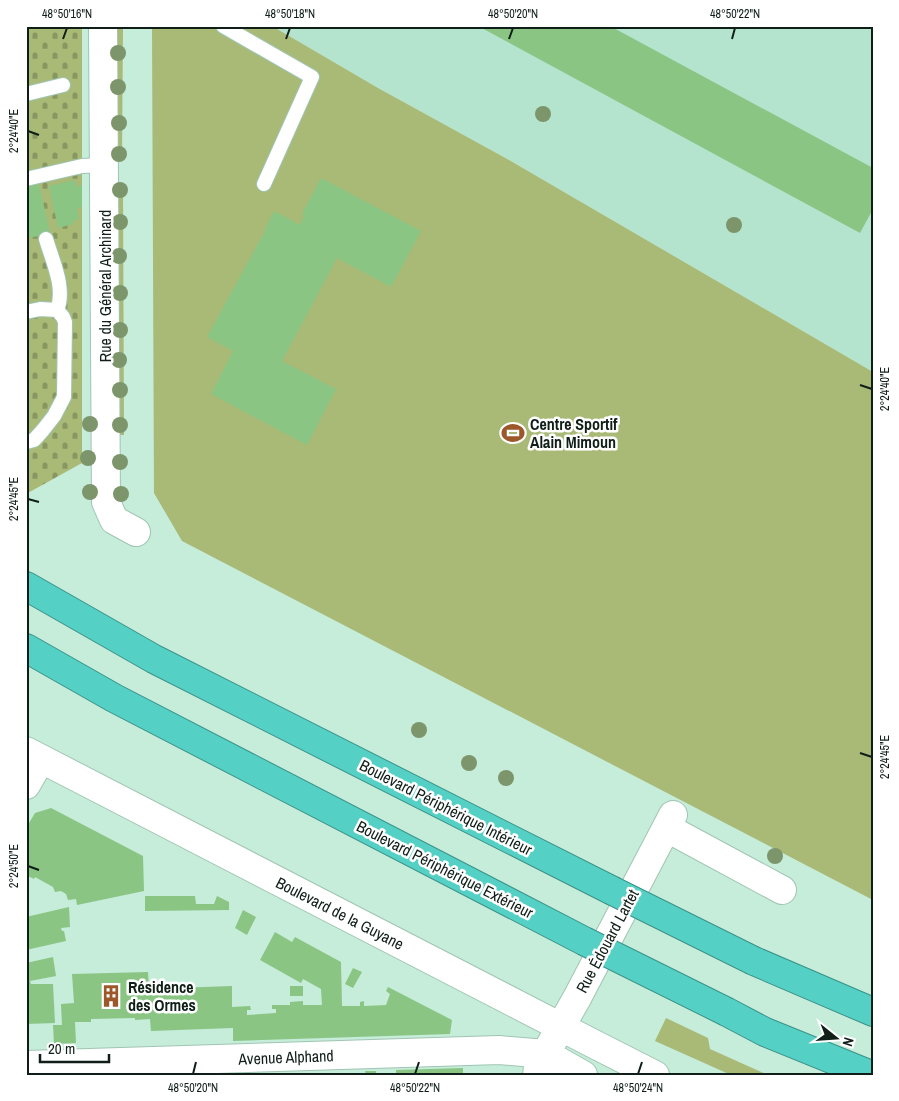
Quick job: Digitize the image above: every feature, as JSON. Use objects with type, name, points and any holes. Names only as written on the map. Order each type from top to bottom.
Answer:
[{"type":"highway","name":"Boulevard Périphérique Intérieur","points":[[26,586],[154,659],[611,890],[754,961],[873,1012]]},
{"type":"highway","name":"Boulevard Périphérique Extérieur","points":[[26,648],[114,698],[584,941],[765,1032],[871,1075]]},
{"type":"street","name":"Rue du Général Archinard","points":[[103,26],[106,502],[114,520],[136,532]]},
{"type":"street","points":[[26,785],[34,755]]},
{"type":"street","name":"Boulevard de la Guyane","points":[[34,755],[655,1075]]},
{"type":"street","name":"Rue Édouard Lartet","points":[[541,1064],[670,821],[782,890]]},
{"type":"street","name":"Avenue Alphand","points":[[26,1064],[499,1050],[541,1064]]},
{"type":"street","points":[[541,1064],[583,1075]]},
{"type":"lane","points":[[223,26],[312,77],[264,184]]},
{"type":"lane","points":[[26,94],[63,85]]},
{"type":"lane","points":[[27,178],[82,166],[104,165]]},
{"type":"lane","points":[[46,239],[59,284],[60,294],[57,310]]},
{"type":"lane","points":[[26,312],[40,309],[57,310],[65,322],[64,396],[54,416],[43,430],[34,440],[26,442]]},
{"type":"shaded area","points":[[272,26],[873,26],[873,372],[509,160],[378,88]]},
{"type":"green space","points":[[26,26],[82,26],[82,463],[26,494]]},
{"type":"green space","points":[[115,26],[123,26],[122,158],[118,161],[114,157]]},
{"type":"green space","name":"Centre Sportif Alain Mimoun","points":[[152,26],[272,26],[378,88],[509,160],[873,372],[873,900],[182,541],[154,493]]},
{"type":"green space","points":[[119,184],[123,186],[124,435],[116,435],[115,186]]},
{"type":"green space","points":[[666,1018],[708,1038],[710,1049],[768,1075],[731,1075],[655,1041]]},
{"type":"building","points":[[478,26],[610,26],[873,168],[873,209],[860,233]]},
{"type":"building","points":[[321,178],[421,231],[391,287],[337,258],[282,361],[336,389],[307,445],[211,394],[233,351],[207,337],[274,211],[300,225],[304,216],[302,214]]},
{"type":"building","points":[[75,180],[76,187],[82,185],[82,207],[77,208],[79,219],[73,221],[73,224],[58,228],[49,186]]},
{"type":"building","points":[[39,184],[50,233],[30,238],[26,220],[28,219],[26,187]]},
{"type":"building","points":[[51,808],[143,856],[144,891],[77,905],[76,899],[68,900],[66,894],[61,891],[55,892],[53,887],[35,877],[34,879],[26,875],[26,828],[35,813]]},
{"type":"building","points":[[145,896],[195,896],[196,904],[214,904],[217,896],[229,902],[229,910],[145,911]]},
{"type":"building","points":[[69,907],[70,927],[61,928],[64,931],[66,941],[26,950],[26,917]]},
{"type":"building","points":[[243,910],[256,917],[247,935],[235,928]]},
{"type":"building","points":[[275,932],[292,942],[295,937],[341,962],[342,1006],[360,1006],[360,1002],[364,1001],[364,1006],[386,1005],[390,994],[386,991],[388,987],[452,1020],[450,1034],[233,1041],[233,1028],[151,1031],[150,1019],[91,1019],[91,1022],[75,1022],[76,1043],[54,1044],[53,1025],[62,1025],[61,1004],[74,1003],[72,974],[148,972],[149,989],[232,986],[232,1007],[250,1006],[251,1010],[247,1010],[247,1015],[276,1013],[276,1009],[272,1009],[272,1005],[290,1005],[290,1002],[303,1001],[303,1005],[322,1005],[321,989],[303,979],[301,983],[260,960]]},
{"type":"building","points":[[53,957],[56,976],[30,981],[31,984],[53,984],[55,1023],[26,1024],[26,963]]},
{"type":"building","points":[[353,968],[362,972],[353,988],[345,984]]},
{"type":"building","points":[[290,986],[303,986],[303,996],[290,996]]},
{"type":"building","points":[[463,1068],[463,1075],[396,1075],[396,1070]]},
{"type":"building","points":[[365,1071],[376,1071],[376,1075],[366,1075]]},
{"type":"place","name":"Centre Sportif Alain Mimoun","points":[[513,433]]},
{"type":"place","name":"Résidence des Ormes","points":[[111,996]]}]
